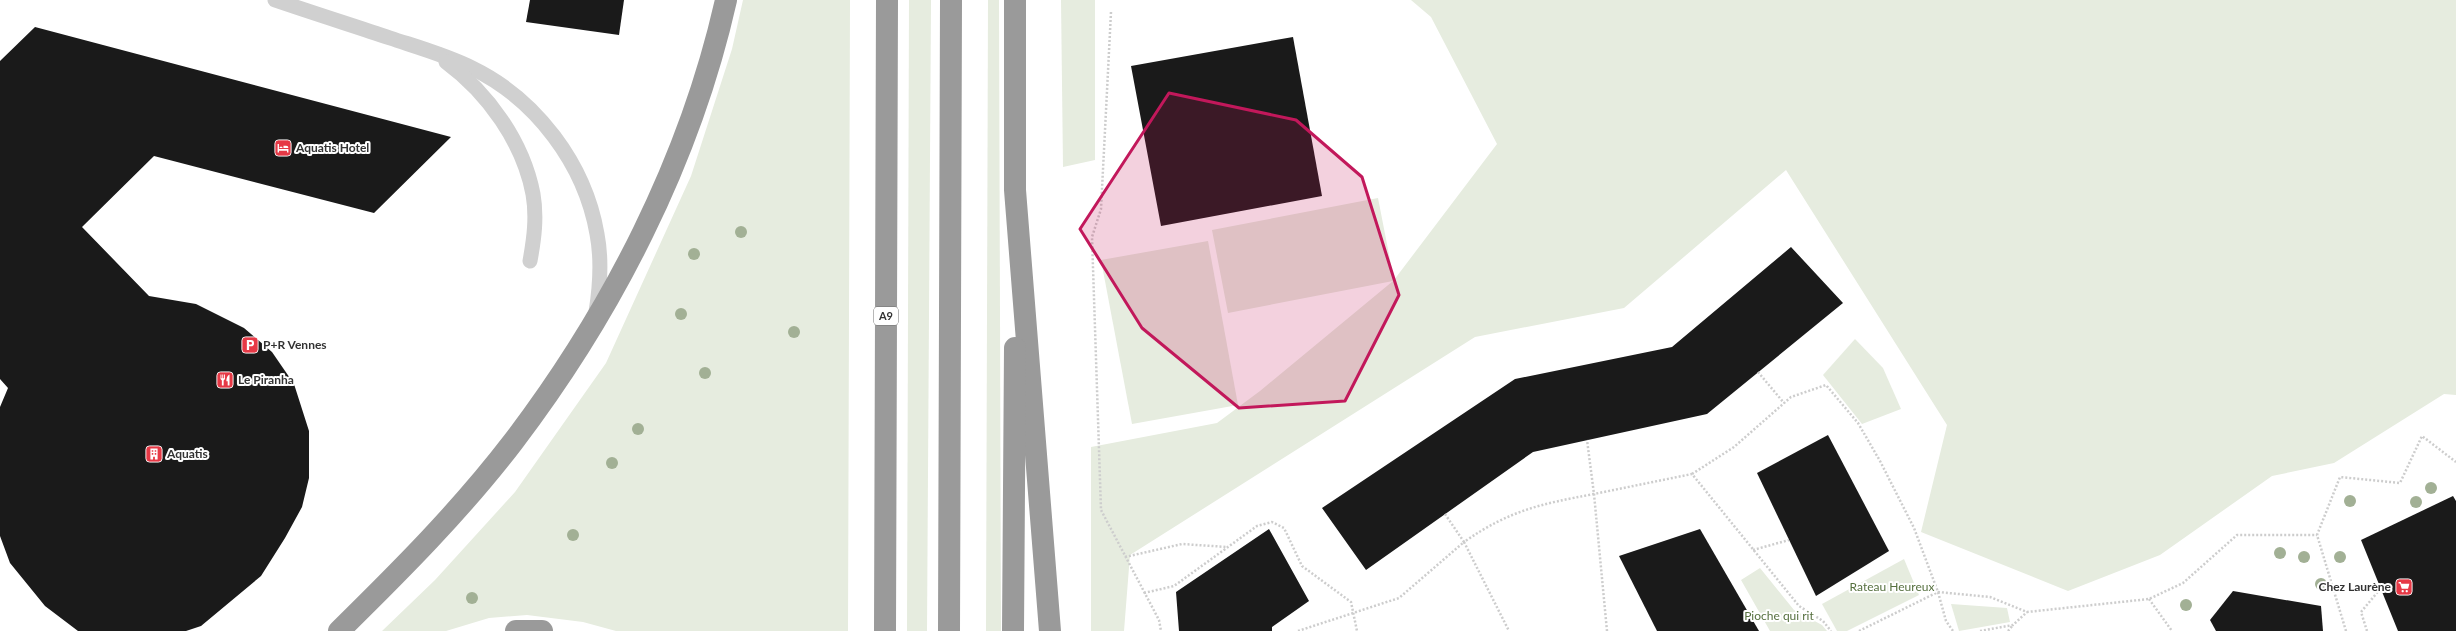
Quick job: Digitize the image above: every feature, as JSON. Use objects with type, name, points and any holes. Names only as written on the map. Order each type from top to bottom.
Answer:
[{"type":"highway","points":[[339,631],[422,548],[503,454],[556,383],[595,321],[647,226],[676,157],[709,63],[726,0]]},
{"type":"highway","name":"A9","points":[[884,631],[887,0]]},
{"type":"highway","points":[[949,631],[951,0]]},
{"type":"highway","points":[[1013,631],[1015,0]]},
{"type":"highway","points":[[1015,190],[1050,631]]},
{"type":"highway","points":[[516,631],[542,631]]},
{"type":"lane","points":[[275,0],[432,52],[473,68],[516,96],[548,128],[559,143],[581,186],[597,234],[600,265],[595,321]]},
{"type":"lane","points":[[432,52],[452,67],[482,96],[499,118],[520,152],[533,195],[535,235],[530,261]]},
{"type":"path","points":[[1111,12],[1101,209],[1092,237],[1101,510],[1160,620],[1161,631]]},
{"type":"path","points":[[1758,372],[1784,404]]},
{"type":"path","points":[[1298,631],[1399,598],[1464,542],[1489,525],[1524,509],[1692,474],[1734,447],[1791,397],[1826,385],[1858,423],[1880,461],[1914,528],[1938,592],[1946,621],[1953,631]]},
{"type":"path","points":[[2346,631],[2316,535],[2340,477],[2400,484],[2422,436],[2456,462]]},
{"type":"path","points":[[1587,440],[1594,494],[1607,631]]},
{"type":"path","points":[[1692,474],[1752,550],[1800,606],[1823,621],[1831,631]]},
{"type":"path","points":[[1445,514],[1464,542],[1509,631]]},
{"type":"path","points":[[1144,592],[1174,586],[1256,526],[1272,522],[1284,528],[1302,566],[1351,602],[1356,631]]},
{"type":"path","points":[[1859,631],[1938,592],[1990,596],[2027,612],[2150,599],[2183,583],[2237,535],[2316,535]]},
{"type":"path","points":[[1752,550],[1789,540]]},
{"type":"path","points":[[1125,557],[1182,544],[1228,547]]},
{"type":"path","points":[[2367,631],[2361,612],[2381,588]]},
{"type":"path","points":[[2150,599],[2172,631]]},
{"type":"path","points":[[2008,631],[2027,612]]},
{"type":"path","points":[[1980,631],[2013,625]]},
{"type":"highlighted area","points":[[1169,93],[1296,120],[1362,177],[1399,295],[1345,401],[1239,408],[1142,328],[1080,229]]},
{"type":"green space","points":[[743,0],[850,0],[848,631],[616,631],[583,622],[527,615],[489,618],[446,631],[382,631],[435,580],[515,492],[606,363],[691,176],[732,49]]},
{"type":"green space","points":[[909,0],[931,0],[927,631],[907,631]]},
{"type":"green space","points":[[988,0],[999,0],[1001,631],[986,631]]},
{"type":"green space","points":[[1061,0],[1095,0],[1095,160],[1063,167]]},
{"type":"green space","points":[[1411,0],[2456,0],[2456,395],[2444,394],[2334,463],[2272,476],[2160,555],[2068,591],[1921,532],[1947,425],[1786,170],[1624,308],[1475,337],[1130,555],[1124,631],[1091,631],[1091,447],[1217,423],[1260,391],[1393,281],[1228,313],[1212,230],[1378,198],[1394,280],[1497,144],[1431,17]]},
{"type":"green space","points":[[1208,241],[1238,405],[1132,424],[1101,260]]},
{"type":"green space","points":[[1855,339],[1883,368],[1901,409],[1862,424],[1823,375]]},
{"type":"green space","name":"Rateau Heureux","points":[[1904,559],[1919,595],[1847,631],[1837,631],[1822,604]]},
{"type":"green space","name":"Pioche qui rit","points":[[1760,568],[1794,610],[1822,625],[1827,631],[1770,631],[1741,580]]},
{"type":"green space","points":[[1951,604],[2007,608],[2010,622],[1959,631]]},
{"type":"building","points":[[530,0],[624,0],[619,35],[526,22]]},
{"type":"building","points":[[35,27],[451,137],[374,213],[154,156],[82,227],[149,296],[196,304],[244,328],[272,352],[294,384],[309,431],[309,478],[302,507],[285,538],[261,576],[201,626],[186,631],[78,631],[45,606],[10,563],[0,536],[0,407],[8,388],[0,379],[0,61]]},
{"type":"building","points":[[1293,37],[1322,196],[1161,226],[1131,66]]},
{"type":"building","points":[[1791,247],[1843,303],[1707,414],[1533,452],[1366,570],[1322,508],[1515,379],[1672,347]]},
{"type":"building","points":[[1828,435],[1889,551],[1816,596],[1757,473]]},
{"type":"building","points":[[2453,496],[2456,501],[2456,631],[2398,631],[2361,540]]},
{"type":"building","points":[[1269,529],[1309,601],[1272,627],[1272,631],[1179,631],[1176,592]]},
{"type":"building","points":[[1700,529],[1759,631],[1657,631],[1619,556]]},
{"type":"building","points":[[2233,591],[2321,606],[2323,631],[2216,631],[2210,620]]},
{"type":"place","name":"Aquatis Hotel","points":[[283,148]]},
{"type":"place","name":"P+R Vennes","points":[[250,345]]},
{"type":"place","name":"Le Piranha","points":[[225,380]]},
{"type":"place","name":"Aquatis","points":[[154,454]]},
{"type":"place","name":"Chez Laurène","points":[[2404,587]]}]
